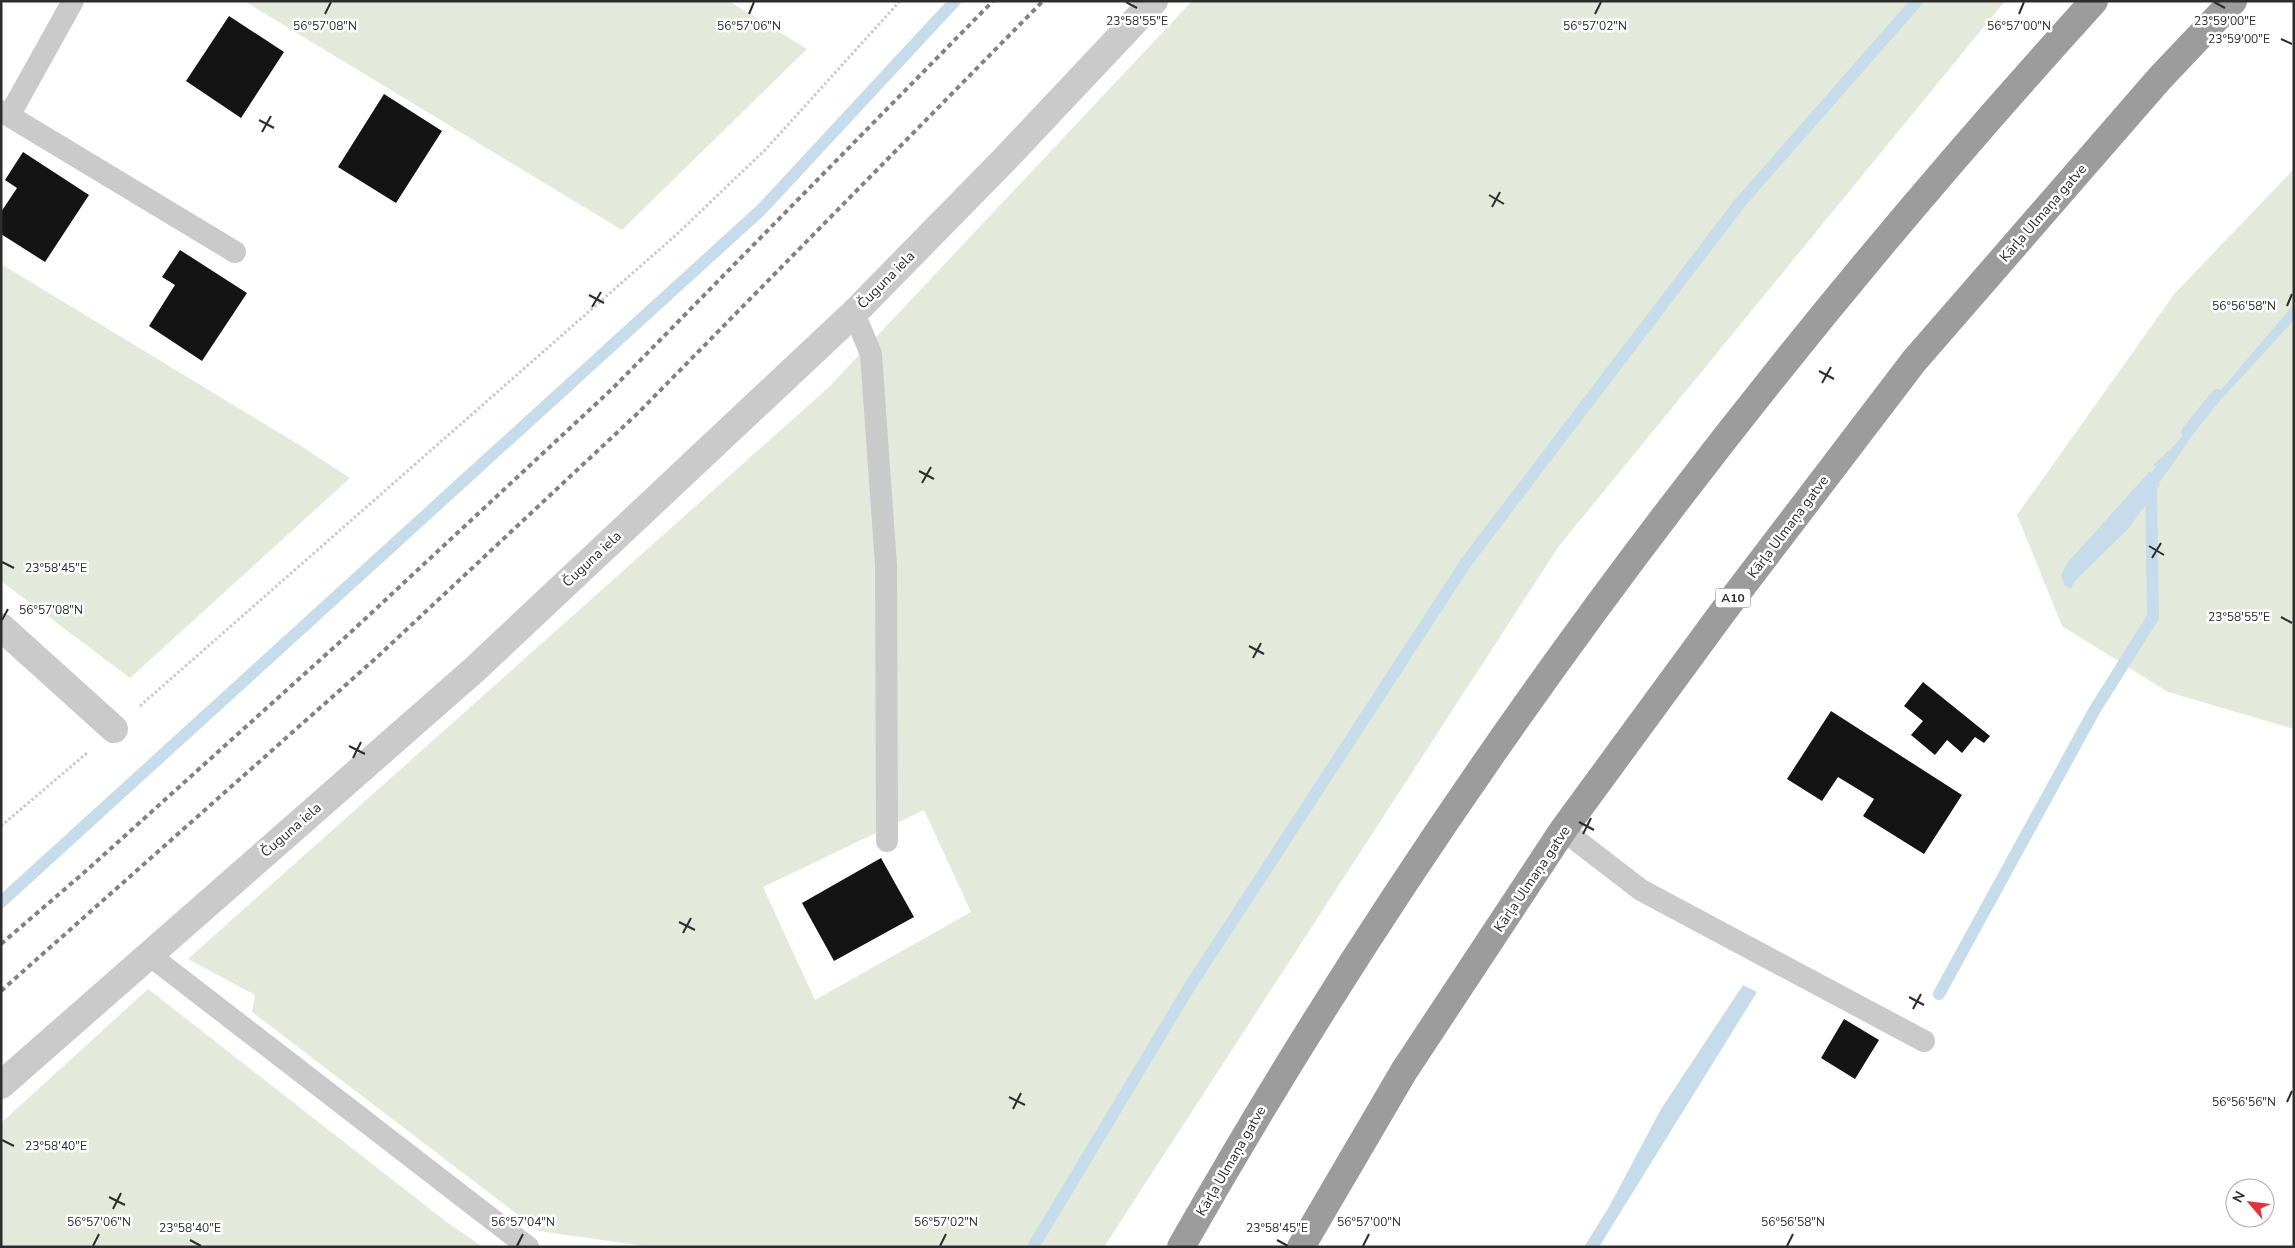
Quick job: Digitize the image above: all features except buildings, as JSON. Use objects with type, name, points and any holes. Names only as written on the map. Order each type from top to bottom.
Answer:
[{"type":"highway","name":"Kārļa Ulmaņa gatve","points":[[1181,1247],[1327,1001],[1479,770],[1666,516],[1844,288],[2022,81],[2094,1]]},
{"type":"highway","name":"Kārļa Ulmaņa gatve","points":[[1301,1247],[1404,1071],[1563,830],[1722,613],[1914,361],[2160,78],[2233,1]]},
{"type":"street","name":"Čuguna iela","points":[[1,1085],[148,954],[474,670],[854,313],[1004,160],[1154,1]]},
{"type":"street","points":[[1,627],[114,729]]},
{"type":"lane","points":[[73,1],[5,114],[235,252]]},
{"type":"lane","points":[[854,313],[871,354],[886,564],[887,841]]},
{"type":"lane","points":[[1563,830],[1641,890],[1924,1040]]},
{"type":"lane","points":[[148,954],[528,1247]]},
{"type":"path","points":[[1,826],[676,235],[766,149],[900,1]]},
{"type":"green space","points":[[244,1],[729,1],[807,49],[622,230]]},
{"type":"green space","points":[[1192,1],[2005,1],[1559,546],[1104,1247],[651,1247],[539,1231],[252,1012],[255,995],[188,959],[829,387]],"holes":[[[924,810],[971,912],[815,1000],[763,887]]]},
{"type":"green space","points":[[2294,169],[2294,729],[2168,692],[2062,626],[2017,515],[2175,293]]},
{"type":"green space","points":[[1,264],[301,446],[350,478],[130,678],[1,581]]},
{"type":"green space","points":[[148,989],[448,1223],[483,1247],[1,1247],[1,1123]]},
{"type":"water","points":[[2294,304],[2294,320],[2205,417],[2167,472],[2153,465],[2171,449]]},
{"type":"water","points":[[2150,471],[2160,485],[2129,528],[2074,582],[2071,589],[2065,586],[2061,575],[2068,562]]},
{"type":"water","points":[[1743,985],[1757,992],[1599,1247],[1584,1247],[1609,1207],[1661,1109]]},
{"type":"waterway","points":[[1,902],[762,209],[955,1]]},
{"type":"waterway","points":[[1033,1247],[1190,986],[1467,561],[1739,204],[1917,1]]},
{"type":"waterway","points":[[2187,432],[2217,395]]},
{"type":"waterway","points":[[1939,994],[2094,711],[2153,617],[2151,484],[2170,457]]},
{"type":"railway","points":[[1,944],[87,870],[351,632],[613,388],[993,1]]},
{"type":"railway","points":[[1,991],[375,659],[638,413],[1043,1]]}]
